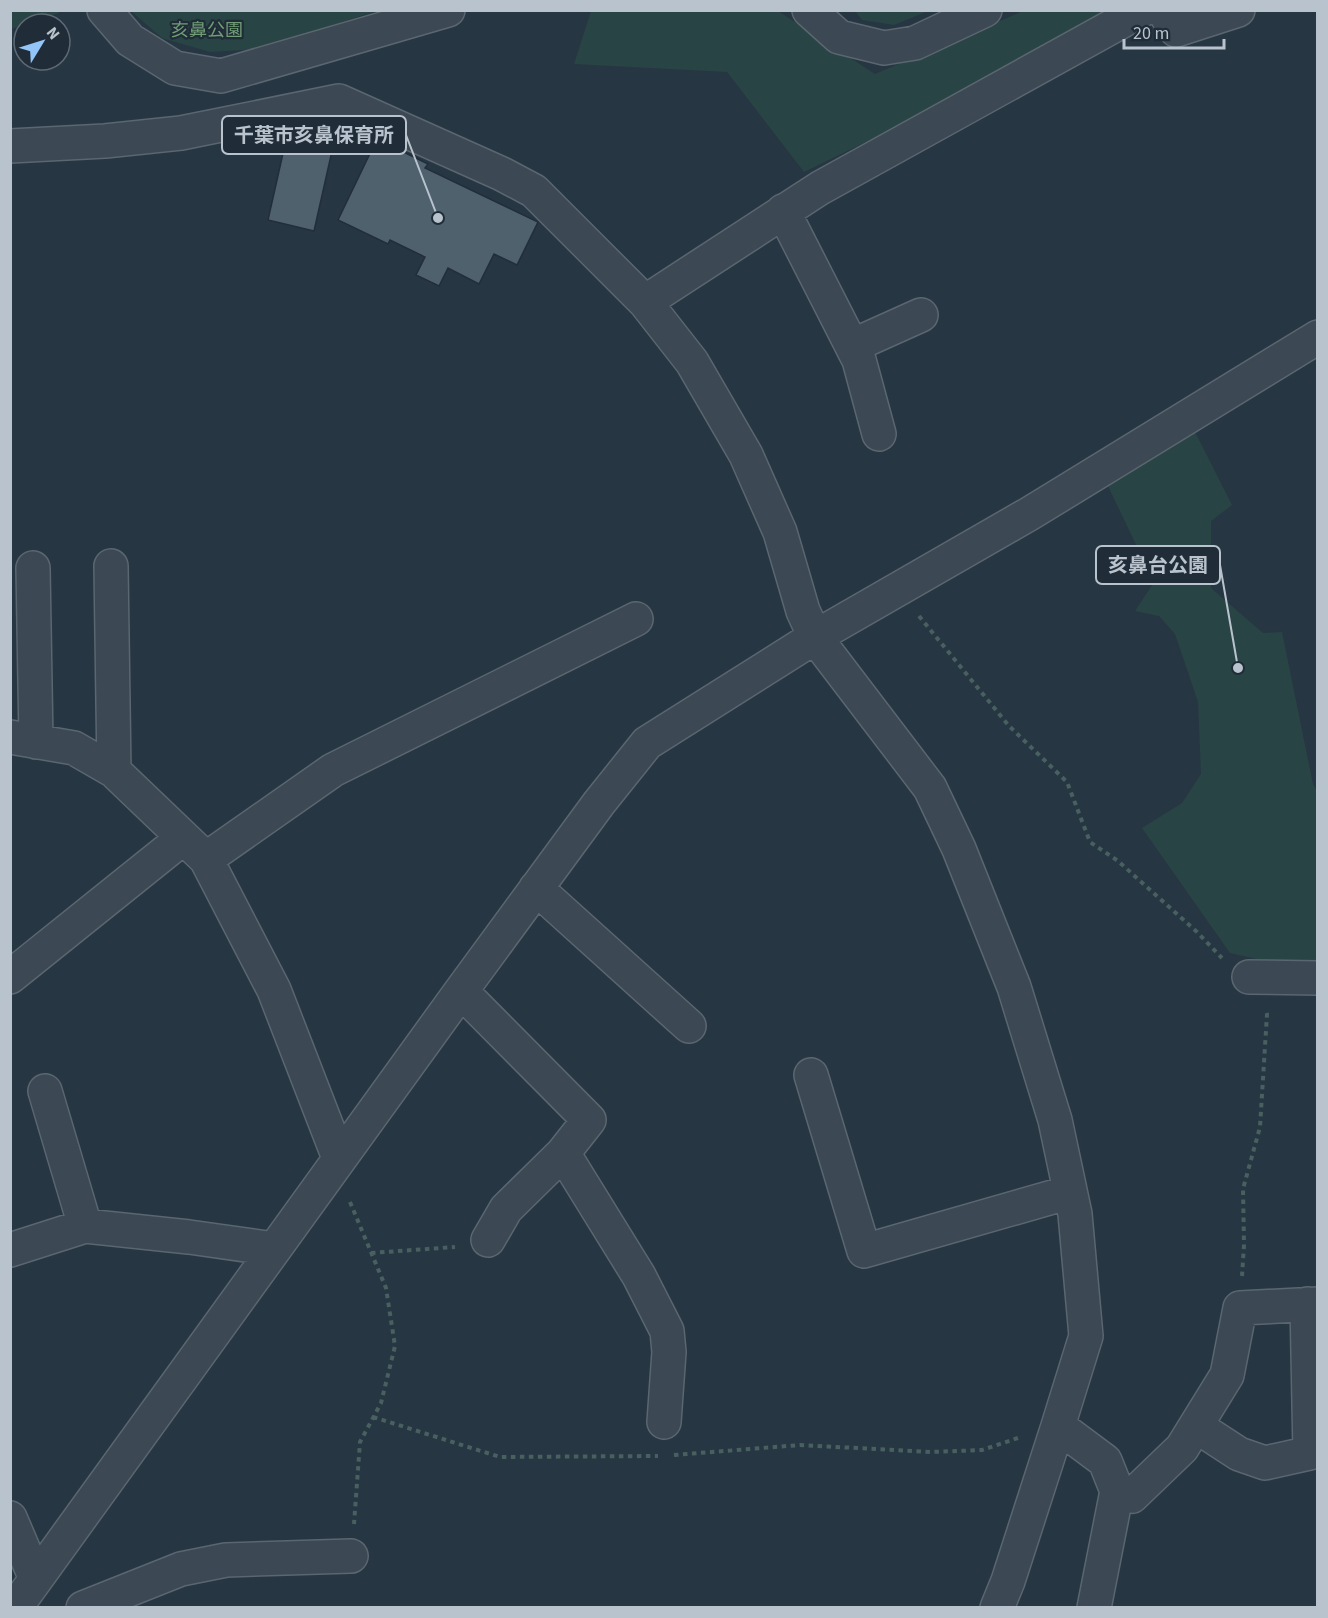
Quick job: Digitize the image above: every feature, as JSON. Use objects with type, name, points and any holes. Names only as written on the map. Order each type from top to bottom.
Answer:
[{"type":"street","points":[[104,10],[130,40],[175,68],[221,76],[448,10]]},
{"type":"street","points":[[809,10],[839,37],[884,48],[915,44],[985,10]]},
{"type":"street","points":[[645,302],[820,188],[1142,10]]},
{"type":"street","points":[[1163,10],[1176,30],[1238,10]]},
{"type":"street","points":[[10,146],[105,141],[181,133],[339,101],[502,174],[534,191],[645,302],[692,362],[746,455],[780,532],[803,611],[815,637],[930,788],[959,849],[1014,987],[1054,1120],[1075,1214],[1086,1336],[1008,1581],[997,1608]]},
{"type":"street","points":[[783,211],[859,360],[879,434]]},
{"type":"street","points":[[852,346],[921,315]]},
{"type":"street","points":[[15,1608],[536,888],[647,743],[815,637],[1039,508],[1317,338]]},
{"type":"street","points":[[111,566],[114,771]]},
{"type":"street","points":[[33,568],[23,739],[74,748],[114,771],[194,848],[274,990],[336,1162]]},
{"type":"street","points":[[10,977],[194,848],[333,770],[636,619]]},
{"type":"street","points":[[536,888],[688,1026]]},
{"type":"street","points":[[1250,977],[1317,978]]},
{"type":"street","points":[[461,991],[589,1120],[563,1154],[506,1209],[488,1240]]},
{"type":"street","points":[[811,1075],[864,1251],[1070,1192]]},
{"type":"street","points":[[45,1091],[85,1226]]},
{"type":"street","points":[[563,1154],[639,1276],[667,1331],[669,1352],[664,1422]]},
{"type":"street","points":[[10,1250],[85,1226],[274,1249]]},
{"type":"street","points":[[1117,1491],[1132,1496],[1182,1448],[1227,1375],[1240,1308],[1312,1304],[1310,1453],[1265,1463],[1239,1454],[1196,1426]]},
{"type":"street","points":[[1058,1426],[1105,1461],[1117,1491],[1094,1608]]},
{"type":"street","points":[[10,1518],[36,1579]]},
{"type":"street","points":[[84,1608],[180,1569],[226,1560],[351,1556]]},
{"type":"path","points":[[897,590],[1009,726],[1066,782],[1090,842],[1118,861],[1197,932],[1226,963],[1250,977],[1267,1014],[1260,1126],[1243,1189],[1244,1245],[1240,1308]]},
{"type":"path","points":[[336,1162],[386,1288],[394,1346],[381,1403],[360,1442],[351,1556]]},
{"type":"path","points":[[372,1253],[476,1246],[488,1240]]},
{"type":"path","points":[[373,1417],[500,1457],[640,1457],[800,1445],[931,1452],[982,1450],[1058,1426]]},
{"type":"green space","points":[[10,11],[58,12],[12,12],[11,29]]},
{"type":"green space","name":"亥鼻公園","points":[[131,11],[376,11],[259,49],[210,52],[162,38]]},
{"type":"green space","points":[[591,11],[778,11],[875,74],[1023,11],[1135,11],[804,172],[727,72],[574,64]]},
{"type":"green space","points":[[855,11],[928,11],[894,25],[862,20]]},
{"type":"green space","points":[[1192,426],[1232,505],[1211,521],[1211,588],[1263,633],[1282,632],[1313,784],[1317,791],[1317,962],[1273,963],[1230,953],[1142,828],[1182,803],[1201,774],[1198,702],[1175,634],[1159,616],[1135,611],[1154,582],[1105,480]]},
{"type":"building","points":[[377,139],[428,164],[425,168],[538,222],[517,265],[494,254],[479,284],[448,268],[439,286],[416,275],[425,257],[390,240],[388,244],[338,220]]},
{"type":"building","points":[[286,140],[332,151],[314,231],[268,220]]},
{"type":"place","name":"千葉市亥鼻保育所","points":[[438,218]]},
{"type":"place","name":"亥鼻台公園","points":[[1238,668]]}]
